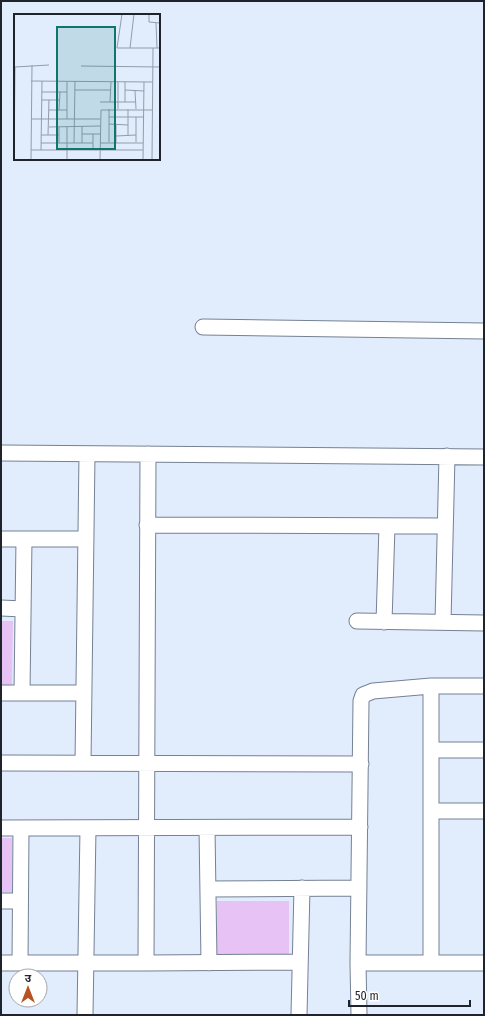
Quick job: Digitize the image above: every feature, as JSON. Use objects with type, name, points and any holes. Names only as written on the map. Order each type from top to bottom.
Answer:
[{"type":"street","points":[[203,327],[484,331]]},
{"type":"street","points":[[1,453],[484,457]]},
{"type":"street","points":[[83,763],[87,454]]},
{"type":"street","points":[[146,964],[148,454]]},
{"type":"street","points":[[443,622],[447,456]]},
{"type":"street","points":[[147,525],[445,526]]},
{"type":"street","points":[[384,622],[387,526]]},
{"type":"street","points":[[1,539],[86,539]]},
{"type":"street","points":[[22,693],[24,539]]},
{"type":"street","points":[[1,608],[23,609]]},
{"type":"street","points":[[357,621],[484,623]]},
{"type":"street","points":[[431,686],[431,963]]},
{"type":"street","points":[[359,1015],[358,964],[361,701],[363,695],[373,691],[431,686],[484,686]]},
{"type":"street","points":[[1,693],[84,693]]},
{"type":"street","points":[[431,750],[484,750]]},
{"type":"street","points":[[1,763],[361,764]]},
{"type":"street","points":[[431,811],[484,811]]},
{"type":"street","points":[[1,828],[360,828]]},
{"type":"street","points":[[20,963],[21,828]]},
{"type":"street","points":[[86,1015],[88,828]]},
{"type":"street","points":[[207,828],[209,963]]},
{"type":"street","points":[[299,1015],[302,888]]},
{"type":"street","points":[[208,889],[359,888]]},
{"type":"street","points":[[1,901],[20,901]]},
{"type":"street","points":[[1,963],[146,964],[300,962]]},
{"type":"street","points":[[358,964],[484,963]]},
{"type":"shaded area","points":[[1,621],[13,621],[12,685],[1,685]]},
{"type":"shaded area","points":[[1,838],[12,838],[12,892],[1,892]]},
{"type":"shaded area","points":[[217,901],[289,901],[289,955],[217,955]]}]
